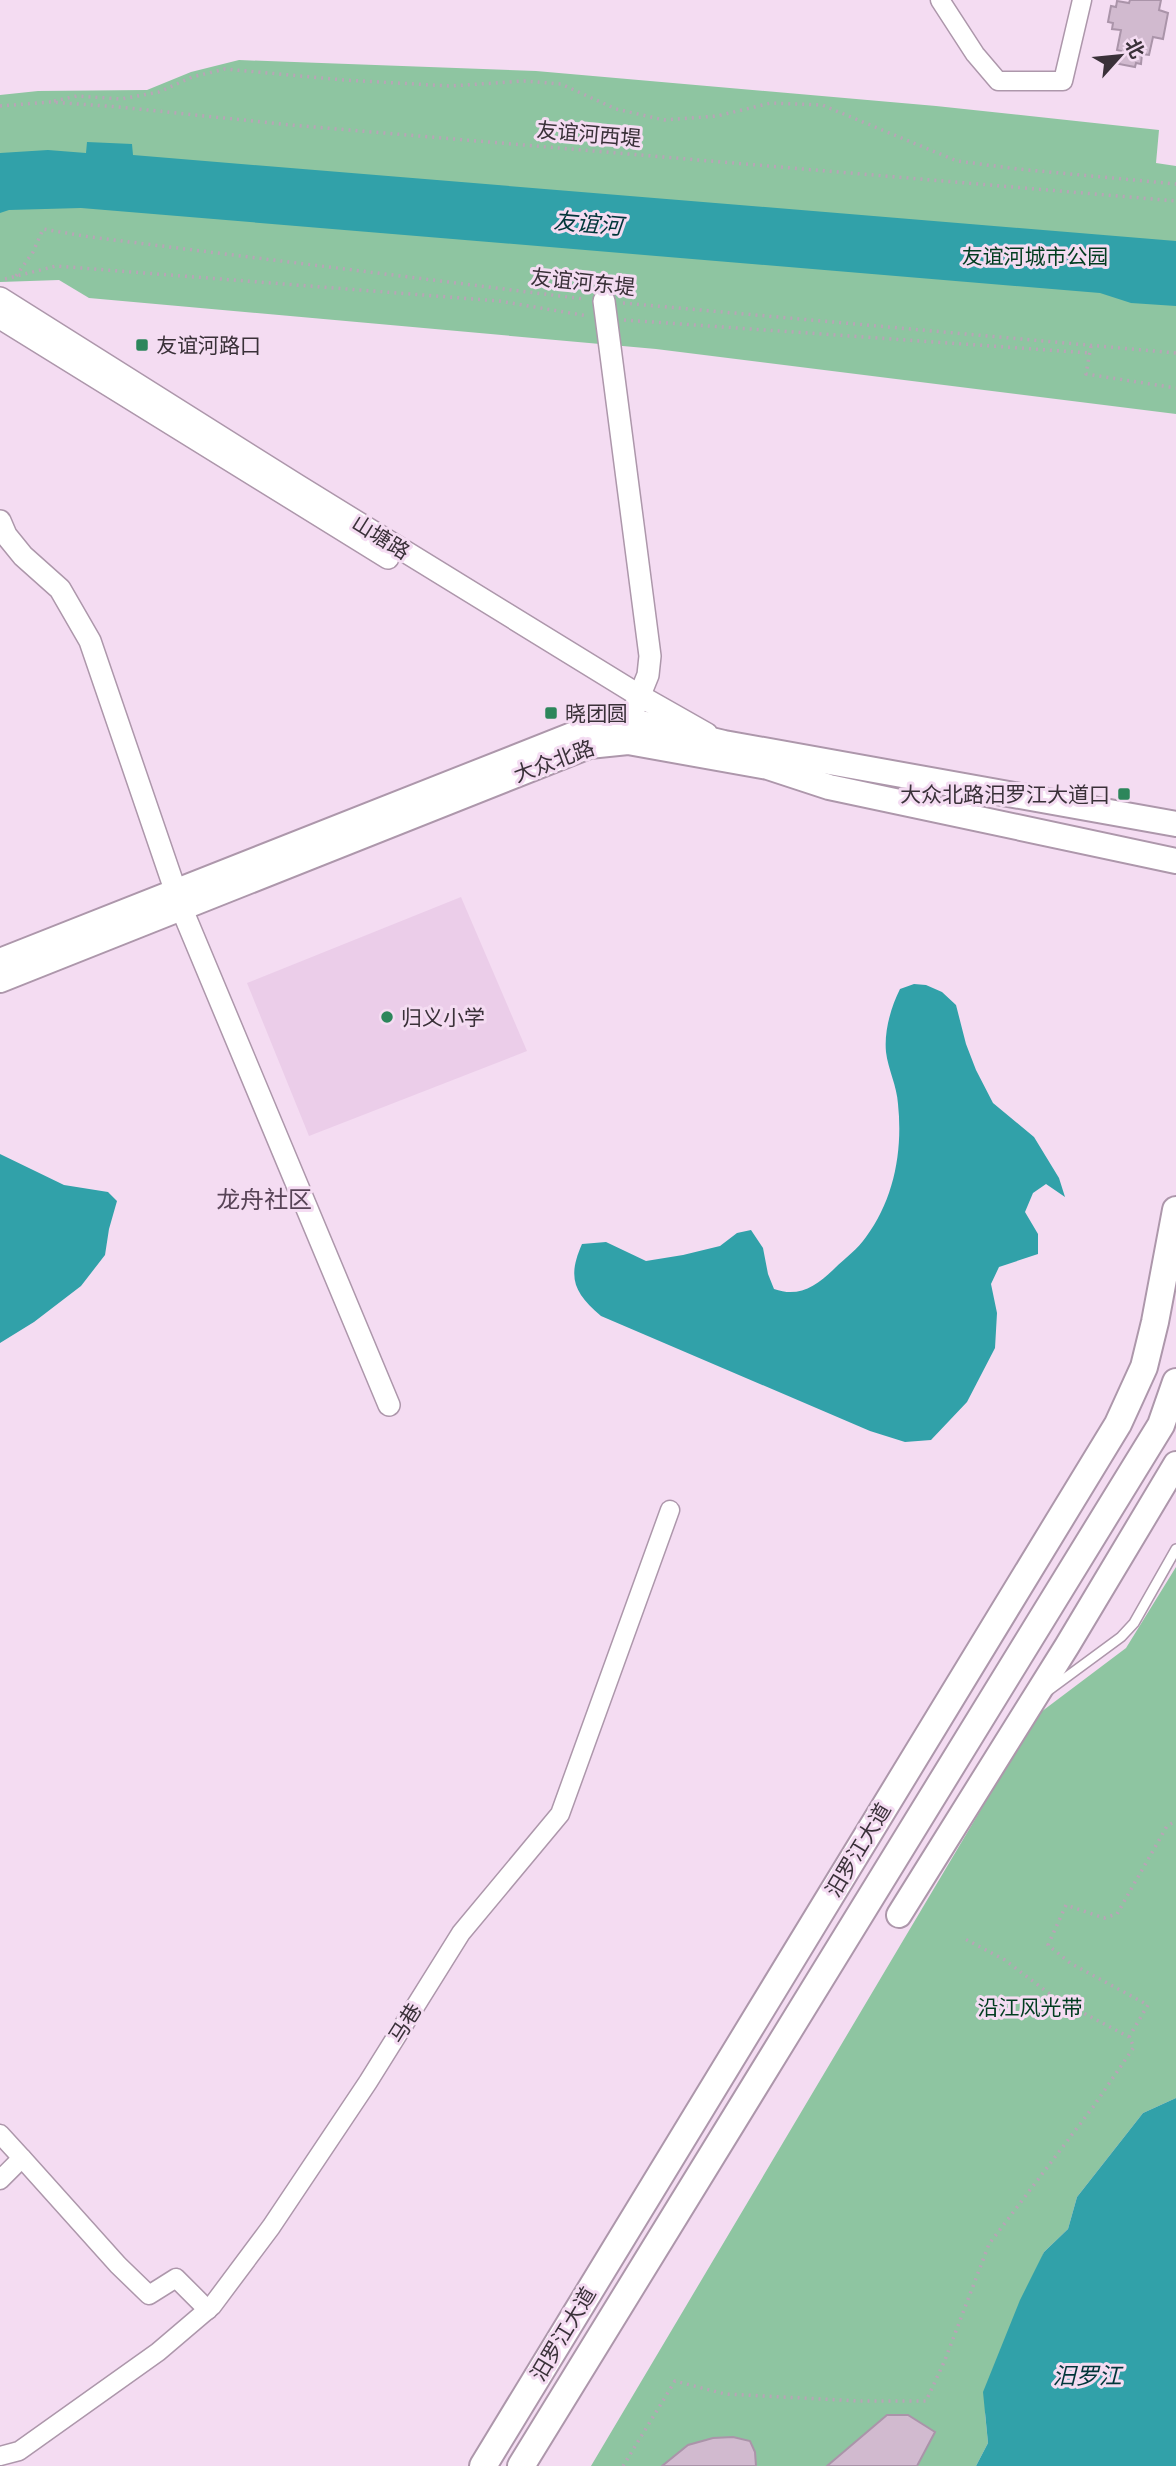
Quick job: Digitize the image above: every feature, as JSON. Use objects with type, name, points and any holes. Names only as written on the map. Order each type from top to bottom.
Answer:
[{"type":"main road","name":"大众北路","points":[[0,980],[178,899],[634,708],[726,751],[829,787],[1176,861]]},
{"type":"main road","name":"大众北路","points":[[0,961],[178,899],[589,746],[628,742],[726,751],[1176,824]]},
{"type":"main road","name":"汨罗江大道","points":[[483,2466],[1118,1424],[1144,1367],[1156,1322],[1176,1210]]},
{"type":"main road","name":"汨罗江大道","points":[[521,2466],[1161,1425],[1176,1382]]},
{"type":"main road","points":[[899,1915],[1067,1646],[1176,1464]]},
{"type":"street","points":[[940,0],[975,54],[998,81],[1063,82],[1082,0]]},
{"type":"street","name":"山塘路","points":[[0,298],[309,492],[634,708]]},
{"type":"street","points":[[589,746],[616,731],[634,708],[648,675],[650,656],[606,310]]},
{"type":"street","name":"山塘路","points":[[0,317],[289,498],[634,708],[726,751]]},
{"type":"street","points":[[0,521],[6,535],[23,556],[60,589],[90,641],[178,899],[389,1405]]},
{"type":"street","name":"马巷","points":[[15,2458],[158,2352],[208,2310],[271,2227],[368,2082],[461,1933],[560,1814],[670,1510]]},
{"type":"street","points":[[0,2134],[149,2295],[176,2278],[208,2310]]},
{"type":"street","points":[[0,2180],[22,2158]]},
{"type":"street","points":[[0,2456],[15,2458]]},
{"type":"lane","points":[[1028,1706],[1121,1637],[1134,1623],[1176,1549]]},
{"type":"path","points":[[50,102],[76,96],[121,99],[159,92],[192,77],[225,69],[450,86],[524,81],[561,84],[616,109],[664,120],[717,116],[771,103],[822,105],[957,161],[1176,184]]},
{"type":"path","name":"友谊河西堤","points":[[0,106],[50,102],[1176,201]]},
{"type":"path","name":"友谊河东堤","points":[[16,276],[33,251],[43,229],[606,310],[1176,353]]},
{"type":"path","points":[[0,281],[56,266],[606,310],[1090,353]]},
{"type":"path","points":[[1091,346],[1086,374],[1176,388]]},
{"type":"path","points":[[1129,2036],[1148,2006],[1070,1963],[1048,1945],[1066,1905],[1104,1918],[1117,1914],[1167,1826],[1176,1821]]},
{"type":"path","points":[[623,2466],[676,2381],[725,2394],[860,2402],[926,2401],[945,2360],[989,2244],[1093,2107],[1134,2047],[1129,2036],[1055,1998],[1005,1960],[965,1939]]},
{"type":"shaded area","name":"归义小学","points":[[461,897],[527,1051],[309,1136],[247,983]]},
{"type":"green space","name":"友谊河城市公园","points":[[239,60],[536,71],[936,106],[1159,130],[1156,163],[1176,166],[1176,414],[656,349],[89,298],[59,280],[0,282],[0,95],[38,91],[147,90],[191,72]]},
{"type":"green space","name":"沿江风光带","points":[[1176,1567],[1176,2098],[1143,2113],[1077,2197],[1068,2229],[1044,2252],[985,2413],[988,2443],[976,2466],[591,2466],[1037,1715],[1126,1648]]},
{"type":"water","name":"友谊河","points":[[87,142],[132,144],[133,155],[1176,241],[1176,306],[1131,303],[1100,293],[81,208],[9,210],[0,213],[0,153],[48,150],[86,153]]},
{"type":"water","points":[[914,984],[926,985],[942,992],[956,1005],[966,1044],[993,1103],[1034,1137],[1059,1178],[1065,1197],[1046,1184],[1033,1193],[1025,1212],[1038,1234],[1038,1254],[999,1267],[991,1284],[997,1313],[995,1348],[967,1402],[931,1440],[905,1442],[870,1431],[601,1316],[579,1292],[574,1276],[582,1244],[606,1242],[646,1261],[720,1246],[737,1233],[751,1230],[763,1248],[774,1289],[800,1291],[814,1285],[828,1274],[866,1237],[890,1191],[897,1157],[899,1122],[897,1097],[886,1052],[886,1036],[891,1011],[900,989]]},
{"type":"water","points":[[0,1154],[64,1185],[108,1192],[117,1201],[105,1255],[81,1286],[34,1322],[0,1343]]},
{"type":"water","name":"汨罗江","points":[[1176,2098],[1176,2466],[976,2466],[988,2443],[983,2392],[1020,2300],[1044,2252],[1068,2229],[1077,2197],[1143,2113]]},
{"type":"building","points":[[1130,0],[1161,0],[1159,10],[1168,13],[1163,39],[1153,37],[1149,55],[1142,54],[1141,64],[1136,63],[1135,67],[1119,64],[1121,51],[1117,50],[1121,30],[1112,29],[1113,23],[1108,22],[1111,6],[1116,7],[1117,1],[1129,3]]},
{"type":"building","points":[[887,2415],[908,2415],[935,2432],[917,2466],[827,2466]]},
{"type":"building","points":[[733,2437],[750,2441],[755,2452],[756,2466],[662,2466],[688,2445],[713,2438]]},
{"type":"place","name":"友谊河路口","points":[[142,345]]},
{"type":"place","name":"晓团圆","points":[[551,713]]},
{"type":"place","name":"大众北路汨罗江大道口","points":[[1124,794]]},
{"type":"place","name":"归义小学","points":[[387,1017]]},
{"type":"district","name":"龙舟社区","points":[[264,1199]]}]
